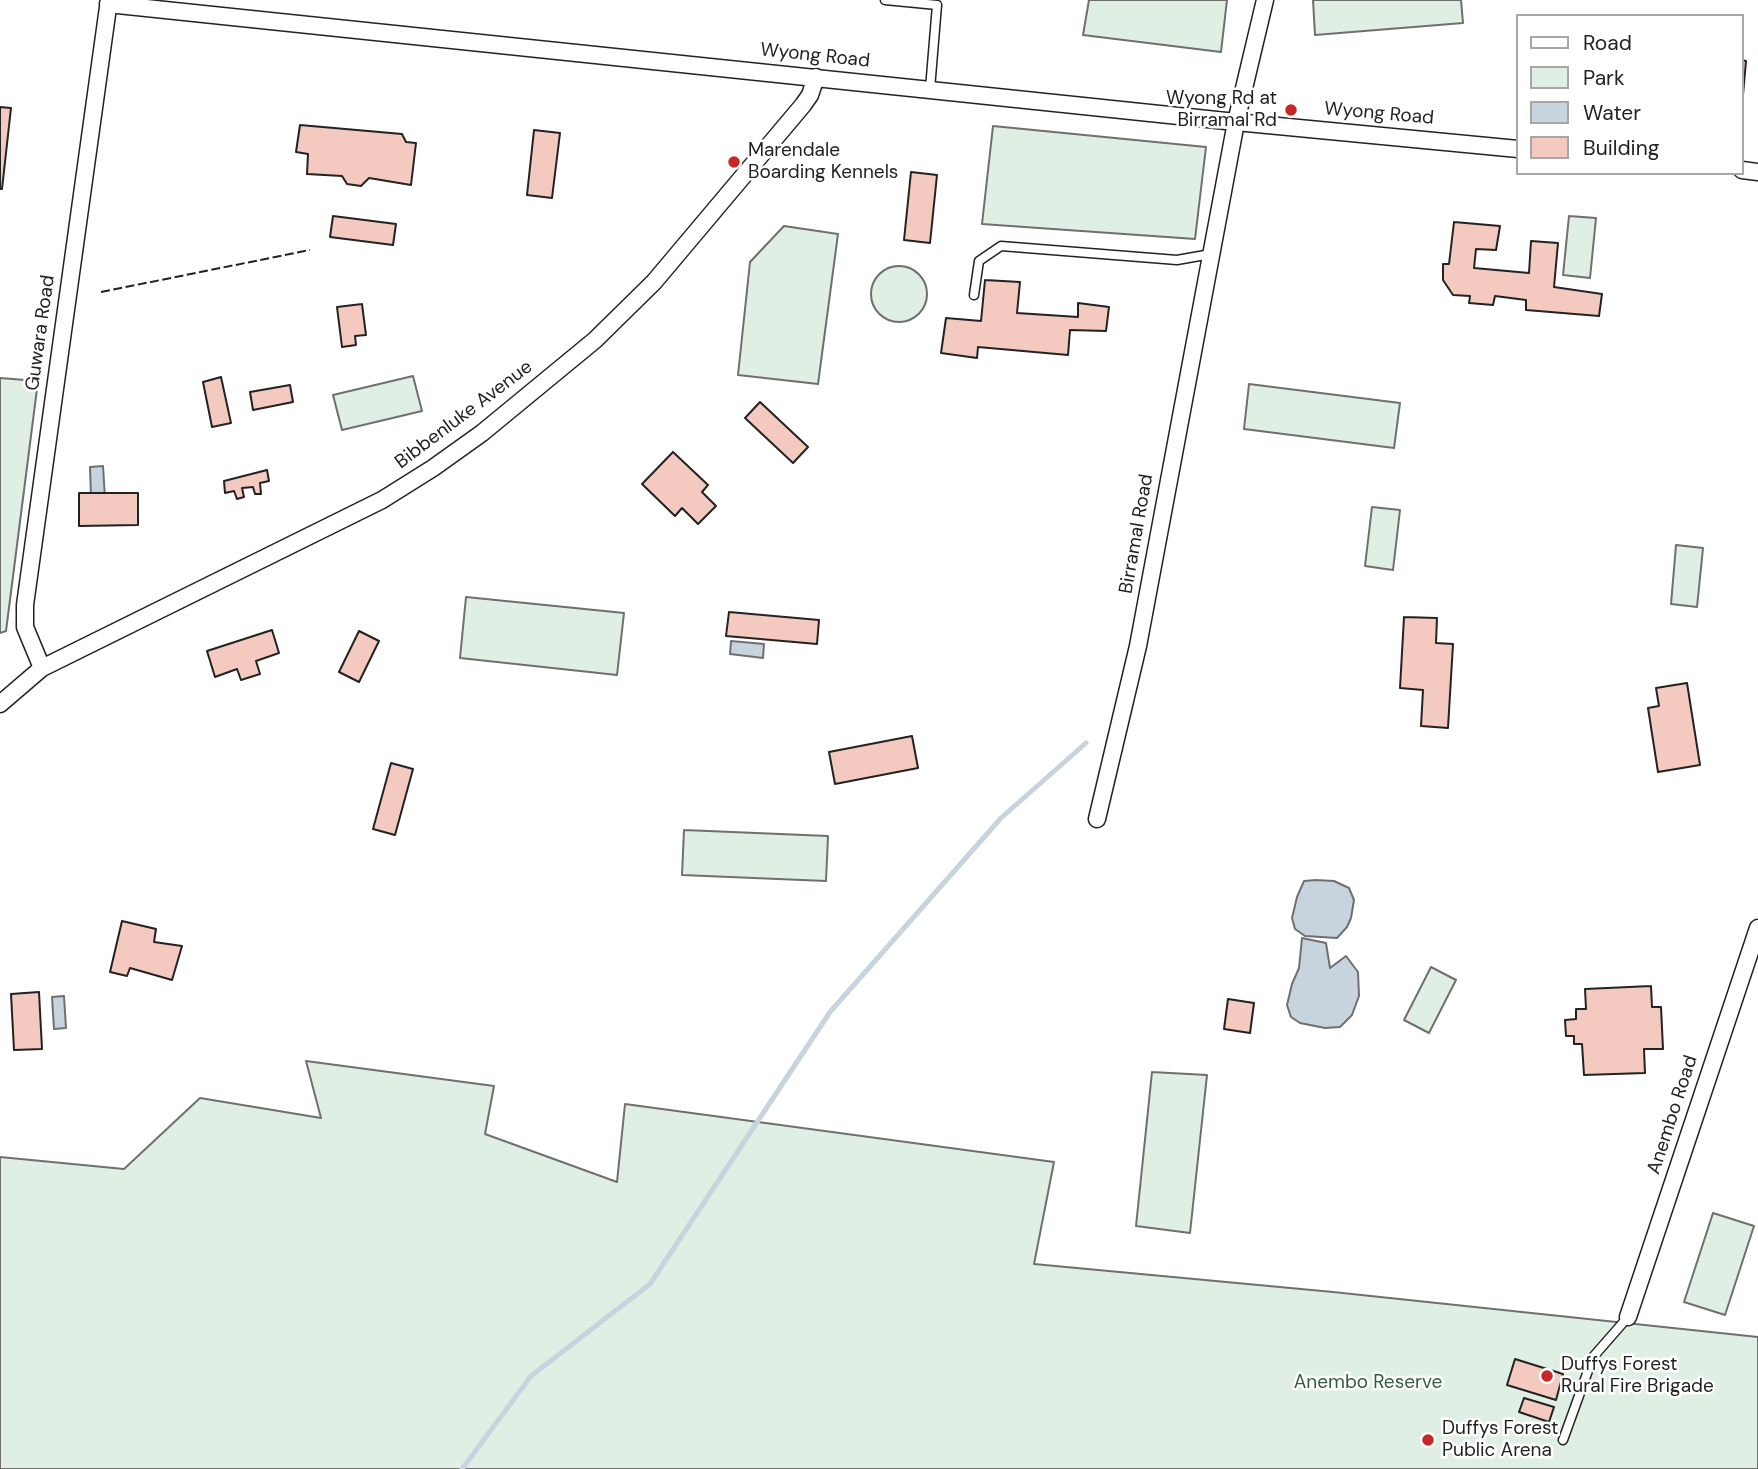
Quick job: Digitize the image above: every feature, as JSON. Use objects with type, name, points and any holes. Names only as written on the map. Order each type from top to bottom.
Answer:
[{"type":"street","name":"Birramal Road","points":[[1097,819],[1138,646],[1236,122],[1265,0]]},
{"type":"street","name":"Wyong Road","points":[[108,2],[1236,122],[1516,149]]},
{"type":"street","name":"Guwara Road","points":[[42,668],[25,627],[25,605],[108,2]]},
{"type":"street","name":"Bibbenluke Avenue","points":[[0,704],[42,668],[382,500],[482,433],[595,340],[654,282],[803,105],[810,95],[816,76]]},
{"type":"street","name":"Anembo Road","points":[[1628,1317],[1758,928]]},
{"type":"lane","points":[[885,0],[937,5],[930,89]]},
{"type":"lane","points":[[974,295],[979,261],[1002,246],[1177,260],[1211,254]]},
{"type":"lane","points":[[1563,1440],[1593,1357],[1628,1317]]},
{"type":"green space","points":[[1089,0],[1227,0],[1221,52],[1083,35]]},
{"type":"green space","points":[[1313,0],[1461,0],[1463,23],[1315,35]]},
{"type":"green space","points":[[993,126],[1206,147],[1195,239],[982,224]]},
{"type":"green space","points":[[1569,216],[1596,218],[1590,278],[1563,275]]},
{"type":"green space","points":[[784,226],[838,234],[818,384],[738,375],[750,262]]},
{"type":"green space","points":[[899,266],[910,268],[919,274],[925,283],[925,305],[919,314],[910,320],[899,322],[888,320],[879,314],[873,305],[871,294],[873,283],[879,274],[888,268]]},
{"type":"green space","points":[[413,376],[422,411],[342,430],[333,395]]},
{"type":"green space","points":[[0,378],[38,381],[6,631],[0,633]]},
{"type":"green space","points":[[1249,384],[1400,403],[1394,448],[1244,429]]},
{"type":"green space","points":[[1372,507],[1400,510],[1393,570],[1365,566]]},
{"type":"green space","points":[[1676,545],[1703,548],[1697,607],[1671,604]]},
{"type":"green space","points":[[466,597],[624,613],[617,675],[460,658]]},
{"type":"green space","points":[[684,830],[828,836],[826,881],[682,875]]},
{"type":"green space","points":[[1431,967],[1456,980],[1429,1033],[1404,1020]]},
{"type":"green space","name":"Anembo Reserve","points":[[306,1061],[494,1086],[485,1134],[617,1182],[625,1104],[1054,1162],[1034,1264],[1333,1292],[1758,1337],[1758,1469],[0,1469],[0,1157],[124,1169],[200,1098],[321,1118]]},
{"type":"green space","points":[[1152,1072],[1207,1075],[1190,1233],[1136,1226]]},
{"type":"green space","points":[[1713,1213],[1754,1226],[1725,1315],[1684,1302]]},
{"type":"water","points":[[103,466],[105,498],[91,498],[90,467]]},
{"type":"water","points":[[731,641],[764,644],[763,658],[730,654]]},
{"type":"water","points":[[1304,881],[1334,881],[1349,888],[1354,900],[1347,927],[1337,938],[1305,936],[1295,929],[1292,918],[1297,897]]},
{"type":"water","points":[[1302,938],[1326,943],[1330,968],[1346,956],[1358,972],[1359,996],[1352,1015],[1340,1027],[1325,1028],[1300,1023],[1291,1017],[1287,1005],[1299,968]]},
{"type":"water","points":[[64,996],[66,1028],[54,1029],[52,997]]},
{"type":"building","points":[[0,107],[11,108],[2,189],[0,189]]},
{"type":"building","points":[[300,125],[402,134],[406,142],[416,143],[411,185],[369,178],[361,186],[347,184],[342,176],[307,174],[308,154],[296,152]]},
{"type":"building","points":[[534,130],[560,133],[552,198],[527,195]]},
{"type":"building","points":[[911,172],[937,175],[930,243],[904,240]]},
{"type":"building","points":[[333,216],[396,224],[393,245],[330,237]]},
{"type":"building","points":[[1454,222],[1500,226],[1496,250],[1476,249],[1474,268],[1529,273],[1531,241],[1558,243],[1554,287],[1602,294],[1599,316],[1526,310],[1526,300],[1495,296],[1493,305],[1469,303],[1470,296],[1453,295],[1443,280],[1443,264],[1449,264]]},
{"type":"building","points":[[985,280],[1020,282],[1017,313],[1078,317],[1078,303],[1109,307],[1106,331],[1070,330],[1068,355],[978,347],[977,358],[941,353],[946,318],[981,321]]},
{"type":"building","points":[[362,304],[366,335],[355,336],[356,345],[342,347],[337,307]]},
{"type":"building","points":[[221,377],[231,423],[212,427],[203,382]]},
{"type":"building","points":[[290,385],[293,402],[253,410],[250,392]]},
{"type":"building","points":[[760,402],[808,447],[793,463],[745,418]]},
{"type":"building","points":[[673,452],[708,485],[702,492],[716,506],[698,524],[682,508],[675,516],[642,484]]},
{"type":"building","points":[[267,470],[269,481],[260,483],[261,494],[255,494],[253,487],[242,488],[244,497],[237,499],[234,491],[225,493],[224,481]]},
{"type":"building","points":[[79,493],[138,493],[138,525],[79,526]]},
{"type":"building","points":[[729,612],[819,620],[817,644],[726,636]]},
{"type":"building","points":[[1404,617],[1437,618],[1436,643],[1453,644],[1448,728],[1421,726],[1423,690],[1400,688]]},
{"type":"building","points":[[272,630],[279,653],[256,661],[260,674],[241,680],[237,669],[215,677],[207,651]]},
{"type":"building","points":[[359,631],[379,641],[359,682],[339,672]]},
{"type":"building","points":[[1687,683],[1700,765],[1658,772],[1648,708],[1659,706],[1656,688]]},
{"type":"building","points":[[912,736],[918,768],[835,784],[829,752]]},
{"type":"building","points":[[391,763],[413,769],[395,835],[373,829]]},
{"type":"building","points":[[122,921],[156,929],[154,942],[182,946],[172,980],[130,968],[127,976],[110,972]]},
{"type":"building","points":[[1651,986],[1652,1007],[1661,1007],[1663,1049],[1644,1049],[1645,1073],[1584,1075],[1582,1044],[1574,1044],[1574,1036],[1566,1036],[1565,1020],[1576,1019],[1576,1009],[1586,1009],[1585,989]]},
{"type":"building","points":[[39,992],[42,1049],[14,1050],[11,994]]},
{"type":"building","points":[[1228,999],[1254,1003],[1250,1033],[1224,1029]]},
{"type":"building","points":[[1515,1359],[1563,1374],[1556,1400],[1507,1385]]},
{"type":"building","points":[[1524,1398],[1554,1407],[1549,1422],[1519,1412]]},
{"type":"waterway","points":[[462,1469],[531,1376],[650,1284],[830,1012],[1001,818],[1086,743]]},
{"type":"fence","points":[[101,292],[310,250]]},
{"type":"place","name":"Wyong Rd at Birramal Rd","points":[[1291,110]]},
{"type":"place","name":"Marendale Boarding Kennels","points":[[734,162]]},
{"type":"place","name":"Duffys Forest Rural Fire Brigade","points":[[1547,1376]]},
{"type":"place","name":"Duffys Forest Public Arena","points":[[1428,1440]]}]
